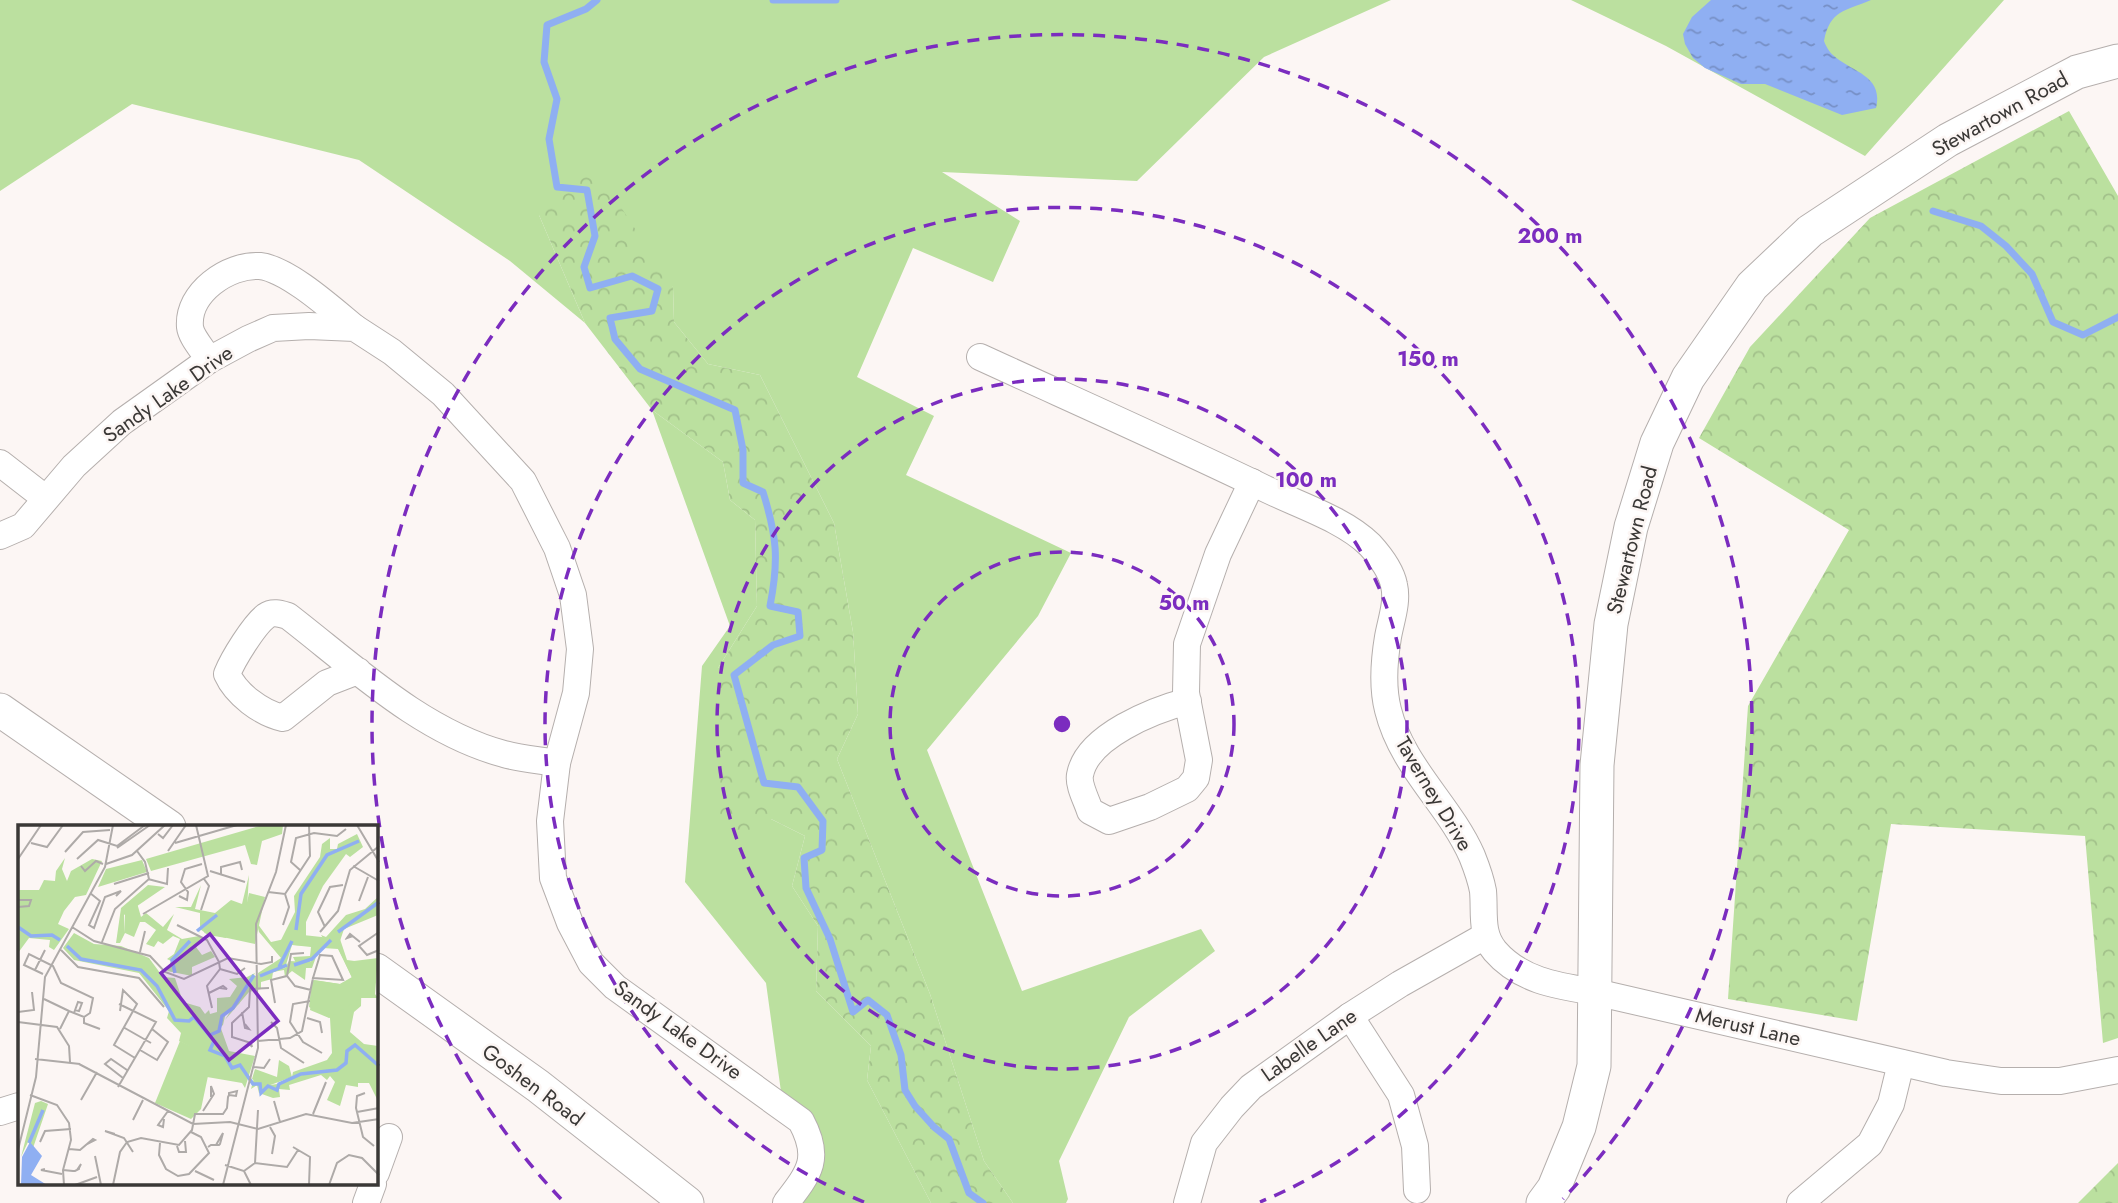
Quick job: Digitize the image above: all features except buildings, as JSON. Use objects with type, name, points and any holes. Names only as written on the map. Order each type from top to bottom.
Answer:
[{"type":"street","name":"Stewartown Road","points":[[1543,1203],[1554,1188],[1579,1127],[1594,1066],[1597,765],[1611,624],[1635,515],[1657,443],[1688,378],[1752,286],[1810,231],[1948,140],[2077,72],[2118,61]]},
{"type":"street","points":[[209,360],[190,329],[192,308],[207,286],[230,271],[260,266],[286,275],[355,328]]},
{"type":"street","name":"Sandy Lake Drive","points":[[0,536],[23,526],[74,466],[122,422],[209,360],[273,328],[355,328],[392,352],[443,394],[523,481],[557,548],[573,595],[580,649],[576,693],[557,763],[550,821],[553,878],[570,923],[591,963],[615,987],[801,1121],[810,1138],[813,1158],[800,1184],[786,1203]]},
{"type":"street","name":"Taverney Drive","points":[[980,357],[1252,482],[1343,526],[1369,544],[1388,568],[1394,585],[1395,602],[1384,672],[1388,709],[1399,742],[1459,830],[1472,858],[1483,889],[1485,936]]},
{"type":"street","points":[[0,463],[45,498]]},
{"type":"street","points":[[1188,701],[1161,708],[1133,721],[1103,740],[1083,765],[1079,778],[1090,811],[1109,821],[1150,807],[1187,789],[1196,778],[1199,760],[1188,701],[1187,645],[1218,554],[1252,482]]},
{"type":"street","points":[[359,671],[327,683],[283,718],[271,715],[233,687],[227,674],[233,658],[267,615],[277,613],[288,616],[402,703],[451,733],[503,754],[557,763]]},
{"type":"street","points":[[0,710],[166,825]]},
{"type":"street","points":[[1485,936],[1496,953],[1519,971],[1542,983],[1595,992]]},
{"type":"street","name":"Labelle Lane","points":[[1186,1203],[1204,1143],[1251,1087],[1350,1016],[1485,936]]},
{"type":"street","name":"Goshen Road","points":[[378,971],[538,1086],[687,1203]]},
{"type":"street","name":"Merust Lane","points":[[1595,992],[1946,1073],[2001,1081],[2060,1081],[2118,1070]]},
{"type":"street","points":[[1350,1016],[1401,1095],[1415,1146],[1417,1190]]},
{"type":"street","points":[[1800,1203],[1870,1144],[1891,1104],[1901,1063]]},
{"type":"street","points":[[0,1112],[18,1106]]},
{"type":"street","points":[[378,1167],[389,1137]]},
{"type":"street","points":[[366,1203],[372,1186]]},
{"type":"green space","points":[[0,0],[1391,0],[1264,57],[1137,181],[942,172],[1020,221],[993,282],[913,248],[857,377],[934,416],[906,475],[1071,553],[1038,616],[927,750],[1022,991],[1201,929],[1215,951],[1129,1017],[1059,1161],[1068,1199],[1066,1203],[1013,1203],[984,1161],[930,994],[837,759],[858,714],[853,632],[834,523],[760,375],[708,364],[674,322],[673,287],[539,215],[585,323],[510,261],[359,160],[132,104],[0,191]]},
{"type":"green space","points":[[1571,0],[2004,0],[1865,156],[1666,46]]},
{"type":"green space","points":[[2069,111],[2118,196],[2118,1038],[2103,1043],[2085,836],[1891,824],[1857,1021],[1728,999],[1748,706],[1849,530],[1699,438],[1750,347],[1870,218]]},
{"type":"green space","points":[[587,155],[673,287],[674,322],[708,364],[760,375],[834,523],[853,632],[858,714],[837,759],[930,994],[984,1161],[1013,1203],[931,1203],[867,1080],[871,1046],[816,991],[818,926],[792,886],[805,836],[771,819],[746,843],[719,814],[718,668],[757,606],[755,520],[730,500],[723,462],[652,410],[585,323],[539,215]]},
{"type":"green space","points":[[652,410],[723,462],[730,500],[755,520],[757,606],[718,668],[771,819],[805,836],[792,886],[818,926],[816,991],[871,1046],[867,1080],[931,1203],[785,1203],[813,1158],[783,1106],[766,983],[685,882],[702,666],[730,626]]},
{"type":"green space","points":[[2118,1163],[2118,1203],[2078,1203]]},
{"type":"water","points":[[1711,0],[1871,0],[1835,17],[1824,41],[1840,61],[1871,81],[1877,97],[1876,108],[1842,115],[1765,84],[1741,84],[1705,68],[1693,58],[1683,34],[1692,17]]},
{"type":"waterway","points":[[597,0],[586,9],[547,25],[544,62],[557,99],[549,139],[557,187],[587,190],[595,236],[584,267],[590,288],[632,276],[658,289],[652,311],[610,318],[615,339],[640,369],[735,410],[743,450],[743,483],[763,492],[774,536],[775,575],[770,606],[798,612],[800,636],[773,645],[734,675],[764,783],[798,787],[823,821],[822,850],[804,858],[806,888],[830,939],[853,1012],[868,1000],[887,1015],[901,1055],[905,1090],[915,1106],[949,1139],[969,1193],[983,1203]]},
{"type":"waterway","points":[[773,0],[836,0]]},
{"type":"waterway","points":[[1933,211],[1981,226],[2006,246],[2032,274],[2053,322],[2083,335],[2118,317]]}]
